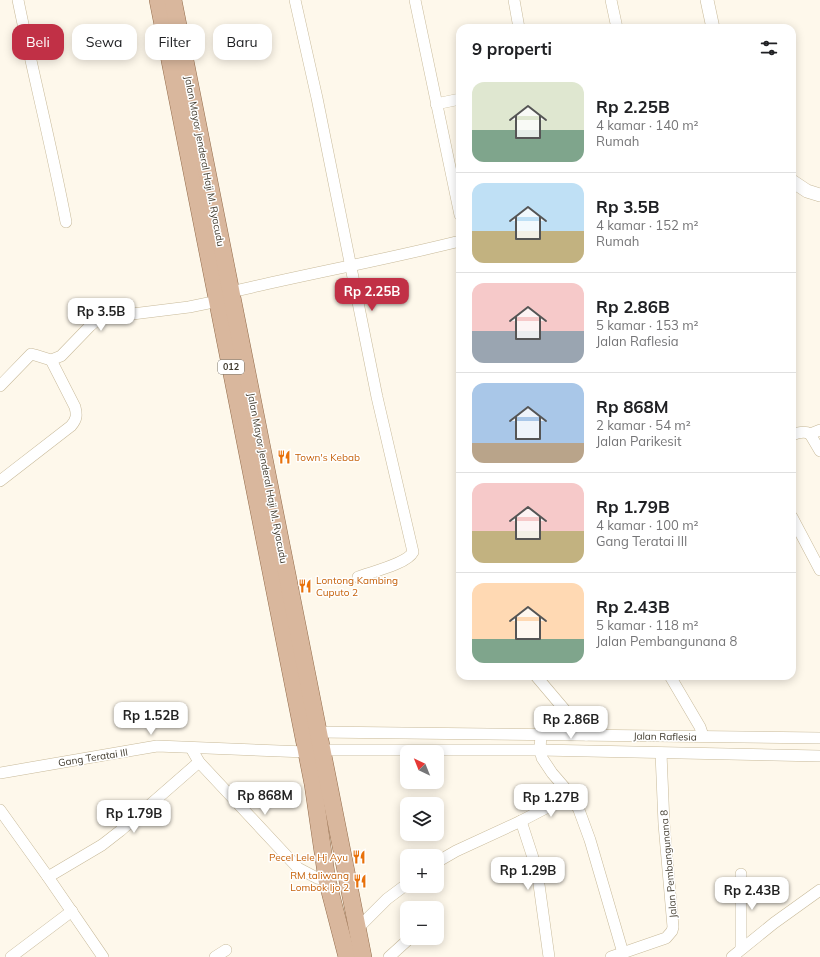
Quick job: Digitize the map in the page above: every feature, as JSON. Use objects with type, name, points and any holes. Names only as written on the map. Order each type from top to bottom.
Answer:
[{"type":"main road","name":"Jalan Mayor Jenderal Haji M. Ryacudu","points":[[158,0],[214,283],[225,296]]},
{"type":"main road","name":"Jalan Mayor Jenderal Haji M. Ryacudu","points":[[173,0],[222,249],[225,296],[313,743],[363,957]]},
{"type":"main road","points":[[204,234],[209,237],[214,234],[210,209],[212,200]]},
{"type":"main road","points":[[214,283],[216,272],[212,250],[216,246],[222,249]]},
{"type":"main road","name":"Jalan Mayor Jenderal Haji M. Ryacudu","points":[[313,743],[313,784],[327,880],[347,957]]},
{"type":"main road","points":[[358,932],[356,943],[359,957]]},
{"type":"street","points":[[18,0],[66,222]]},
{"type":"street","points":[[295,0],[317,98],[377,397],[413,552],[411,556],[404,561],[358,577]]},
{"type":"street","points":[[415,0],[456,196]]},
{"type":"street","points":[[514,0],[518,24]]},
{"type":"street","points":[[611,0],[616,24]]},
{"type":"street","points":[[707,0],[712,23]]},
{"type":"street","points":[[436,104],[456,100]]},
{"type":"street","points":[[796,183],[807,191],[820,195]]},
{"type":"street","points":[[0,386],[31,354],[51,360],[61,356],[96,321],[108,317],[189,307],[225,296],[350,265],[456,242]]},
{"type":"street","points":[[0,481],[71,426],[76,419],[77,414],[75,407],[51,360]]},
{"type":"street","points":[[796,433],[815,432],[820,451]]},
{"type":"street","points":[[796,525],[820,570]]},
{"type":"street","points":[[539,680],[586,735]]},
{"type":"street","points":[[672,680],[700,727],[703,736]]},
{"type":"street","name":"Jalan Raflesia","points":[[313,743],[541,742],[586,735],[820,738]]},
{"type":"street","points":[[541,742],[542,758],[571,795],[590,840],[623,953]]},
{"type":"street","name":"Jalan Raflesia","points":[[313,743],[541,742],[661,753],[788,754],[820,756]]},
{"type":"street","name":"Gang Teratai III","points":[[0,773],[157,746],[191,748],[313,743]]},
{"type":"street","points":[[191,748],[199,762],[298,868],[317,878],[327,880]]},
{"type":"street","name":"Jalan Pembangunana 8","points":[[611,957],[666,938],[672,931],[673,927],[664,824],[661,753]]},
{"type":"street","points":[[48,877],[102,844],[120,831],[199,762]]},
{"type":"street","points":[[444,858],[456,850],[521,821],[571,795]]},
{"type":"street","points":[[0,810],[72,910],[103,957]]},
{"type":"street","points":[[521,821],[537,870],[549,957]]},
{"type":"street","points":[[741,874],[741,948]]},
{"type":"street","points":[[358,932],[387,900],[400,890]]},
{"type":"street","points":[[732,957],[741,948],[820,890]]},
{"type":"street","points":[[11,957],[72,910]]},
{"type":"street","points":[[389,957],[402,945]]},
{"type":"street","points":[[216,957],[226,950]]},
{"type":"place","name":"Town's Kebab","points":[[284,457]]},
{"type":"place","name":"Lontong Kambing Cuputo 2","points":[[305,586]]},
{"type":"place","name":"Pecel Lele Hj Ayu","points":[[359,857]]},
{"type":"place","name":"RM taliwang Lombok Ijo 2","points":[[360,881]]}]
